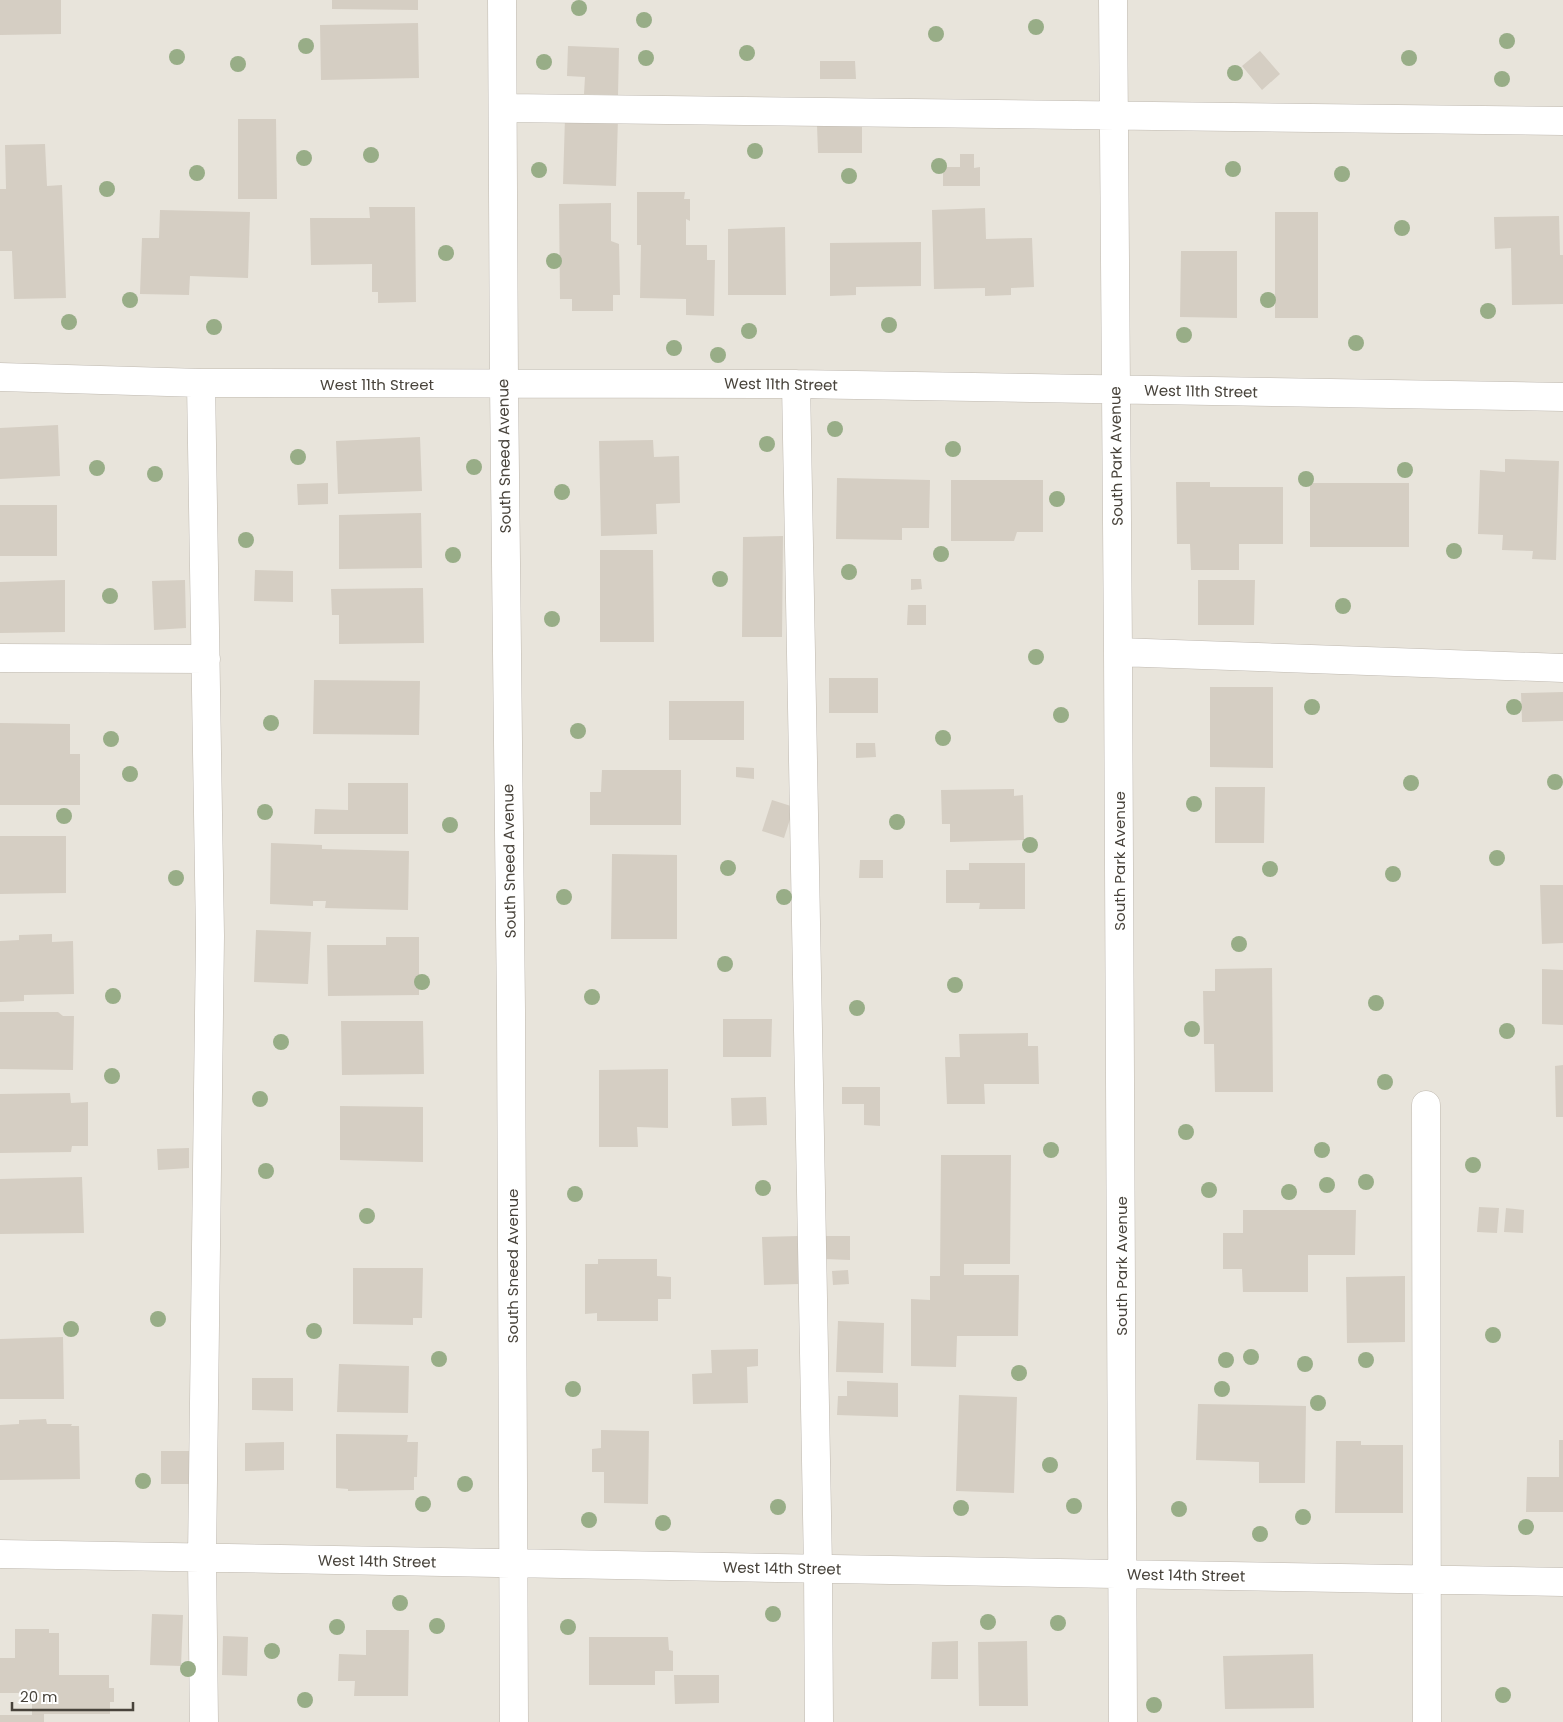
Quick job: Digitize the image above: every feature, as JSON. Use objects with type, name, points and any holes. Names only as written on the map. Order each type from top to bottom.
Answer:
[{"type":"street","name":"South Sneed Avenue","points":[[502,0],[511,1020],[514,1722]]},
{"type":"street","name":"South Park Avenue","points":[[1113,0],[1118,652],[1122,1722]]},
{"type":"street","points":[[503,108],[1563,121]]},
{"type":"street","name":"West 11th Street","points":[[0,377],[201,384],[796,384],[1563,397]]},
{"type":"street","points":[[201,384],[210,936],[202,1558],[204,1722]]},
{"type":"street","points":[[796,384],[818,1568],[819,1722]]},
{"type":"street","points":[[1118,652],[1563,668]]},
{"type":"street","points":[[0,658],[206,659]]},
{"type":"street","points":[[1426,1105],[1427,1722]]},
{"type":"street","name":"West 14th Street","points":[[0,1554],[1563,1582]]},
{"type":"shaded area","points":[[0,0],[1563,0],[1563,1722],[0,1722]]},
{"type":"building","points":[[0,0],[61,0],[61,34],[0,35]]},
{"type":"building","points":[[332,0],[418,0],[418,10],[332,9]]},
{"type":"building","points":[[418,23],[419,78],[321,80],[320,25]]},
{"type":"building","points":[[568,46],[619,48],[618,95],[584,94],[585,77],[567,76]]},
{"type":"building","points":[[1260,51],[1280,74],[1262,90],[1242,66]]},
{"type":"building","points":[[820,61],[855,61],[856,79],[820,79]]},
{"type":"building","points":[[565,117],[618,118],[616,186],[563,184]]},
{"type":"building","points":[[238,119],[276,119],[277,199],[238,199]]},
{"type":"building","points":[[817,125],[862,125],[862,153],[818,153]]},
{"type":"building","points":[[45,144],[47,186],[62,185],[66,298],[14,299],[12,251],[0,251],[0,189],[6,189],[5,145]]},
{"type":"building","points":[[960,154],[974,154],[974,168],[980,167],[980,186],[943,186],[943,167],[960,167]]},
{"type":"building","points":[[637,192],[685,192],[684,199],[690,199],[690,221],[686,219],[686,245],[707,245],[707,260],[715,260],[714,316],[686,315],[686,299],[640,298],[641,245],[637,245]]},
{"type":"building","points":[[611,203],[611,241],[619,244],[620,295],[613,295],[613,311],[572,311],[572,299],[560,299],[559,204]]},
{"type":"building","points":[[369,207],[415,207],[416,302],[378,303],[378,292],[372,292],[372,264],[311,265],[310,218],[370,218]]},
{"type":"building","points":[[985,208],[986,239],[1032,238],[1034,287],[1011,288],[1011,295],[985,296],[985,288],[934,289],[932,210]]},
{"type":"building","points":[[160,210],[250,212],[248,278],[190,276],[189,295],[140,294],[142,238],[159,238]]},
{"type":"building","points":[[1275,212],[1318,212],[1318,318],[1275,318]]},
{"type":"building","points":[[1559,216],[1560,255],[1563,255],[1563,304],[1512,305],[1511,248],[1495,249],[1494,217]]},
{"type":"building","points":[[785,227],[786,295],[728,295],[728,229]]},
{"type":"building","points":[[921,242],[921,286],[856,287],[856,295],[830,296],[830,243]]},
{"type":"building","points":[[1181,251],[1237,251],[1237,318],[1180,317]]},
{"type":"building","points":[[58,425],[60,476],[0,479],[0,428]]},
{"type":"building","points":[[420,437],[422,491],[338,494],[336,441]]},
{"type":"building","points":[[653,440],[654,457],[679,456],[680,503],[656,504],[657,534],[601,536],[599,441]]},
{"type":"building","points":[[1505,459],[1559,461],[1556,560],[1532,559],[1533,551],[1502,550],[1503,535],[1478,534],[1480,470],[1505,472]]},
{"type":"building","points":[[837,478],[930,480],[929,528],[902,528],[902,540],[836,539]]},
{"type":"building","points":[[951,480],[1043,480],[1043,532],[1017,532],[1014,541],[951,541]]},
{"type":"building","points":[[1176,482],[1210,482],[1210,487],[1283,487],[1283,544],[1239,544],[1239,570],[1191,570],[1190,544],[1177,544]]},
{"type":"building","points":[[328,483],[328,504],[298,505],[297,484]]},
{"type":"building","points":[[1310,483],[1409,483],[1409,547],[1310,547]]},
{"type":"building","points":[[0,505],[57,505],[57,556],[0,556]]},
{"type":"building","points":[[421,513],[422,568],[339,569],[339,515]]},
{"type":"building","points":[[783,536],[782,637],[742,637],[743,537]]},
{"type":"building","points":[[600,550],[653,550],[654,642],[600,642]]},
{"type":"building","points":[[255,570],[293,571],[293,602],[254,601]]},
{"type":"building","points":[[911,579],[921,579],[922,589],[911,590]]},
{"type":"building","points":[[65,580],[65,632],[0,633],[0,582]]},
{"type":"building","points":[[185,580],[186,628],[154,630],[152,581]]},
{"type":"building","points":[[1198,580],[1255,580],[1254,625],[1198,625]]},
{"type":"building","points":[[423,588],[424,643],[339,644],[339,615],[332,615],[331,589]]},
{"type":"building","points":[[908,605],[926,605],[926,625],[907,625]]},
{"type":"building","points":[[829,678],[878,678],[878,713],[829,713]]},
{"type":"building","points":[[314,680],[420,681],[419,735],[313,734]]},
{"type":"building","points":[[1210,687],[1273,687],[1273,768],[1210,767]]},
{"type":"building","points":[[1563,692],[1563,721],[1522,722],[1521,693]]},
{"type":"building","points":[[669,701],[744,701],[744,740],[669,740]]},
{"type":"building","points":[[0,723],[70,724],[70,754],[80,754],[80,805],[0,805]]},
{"type":"building","points":[[856,743],[875,743],[876,757],[856,758]]},
{"type":"building","points":[[736,767],[754,768],[754,779],[736,777]]},
{"type":"building","points":[[602,770],[681,770],[681,825],[590,825],[590,792],[601,792]]},
{"type":"building","points":[[348,783],[408,783],[408,834],[314,834],[315,809],[348,810]]},
{"type":"building","points":[[1215,787],[1265,787],[1264,843],[1215,843]]},
{"type":"building","points":[[1014,789],[1014,796],[1023,795],[1024,840],[950,842],[950,824],[942,824],[941,790]]},
{"type":"building","points":[[772,800],[794,807],[784,838],[762,831]]},
{"type":"building","points":[[0,836],[66,836],[66,893],[0,894]]},
{"type":"building","points":[[271,843],[322,845],[322,849],[409,851],[408,910],[325,908],[326,901],[313,901],[313,906],[270,904]]},
{"type":"building","points":[[612,854],[677,855],[677,939],[611,939]]},
{"type":"building","points":[[860,860],[883,860],[883,878],[859,878]]},
{"type":"building","points":[[969,863],[1025,863],[1025,909],[979,909],[980,903],[946,903],[946,870],[969,870]]},
{"type":"building","points":[[1540,885],[1563,885],[1563,943],[1542,944]]},
{"type":"building","points":[[256,930],[311,932],[308,984],[254,982]]},
{"type":"building","points":[[52,934],[52,942],[73,941],[74,994],[24,995],[24,1001],[0,1002],[0,941],[19,940],[19,935]]},
{"type":"building","points":[[386,937],[419,937],[419,995],[328,996],[327,945],[386,945]]},
{"type":"building","points":[[1272,968],[1273,1092],[1215,1092],[1214,1044],[1204,1044],[1203,991],[1215,991],[1215,969]]},
{"type":"building","points":[[1542,969],[1563,970],[1563,1025],[1542,1024]]},
{"type":"building","points":[[0,1012],[58,1012],[63,1016],[74,1016],[73,1070],[0,1069]]},
{"type":"building","points":[[723,1019],[772,1019],[771,1057],[723,1057]]},
{"type":"building","points":[[341,1021],[423,1021],[424,1074],[342,1075]]},
{"type":"building","points":[[1028,1033],[1028,1046],[1038,1046],[1039,1084],[984,1084],[985,1104],[947,1104],[945,1057],[960,1057],[959,1034]]},
{"type":"building","points":[[1563,1065],[1563,1117],[1556,1117],[1555,1066]]},
{"type":"building","points":[[668,1069],[668,1128],[637,1127],[638,1147],[599,1147],[599,1070]]},
{"type":"building","points":[[842,1087],[880,1087],[880,1126],[864,1125],[864,1104],[842,1104]]},
{"type":"building","points":[[70,1093],[71,1103],[88,1102],[88,1146],[72,1146],[71,1152],[0,1153],[0,1094]]},
{"type":"building","points":[[766,1097],[767,1125],[732,1126],[731,1098]]},
{"type":"building","points":[[340,1106],[423,1107],[423,1162],[340,1160]]},
{"type":"building","points":[[189,1148],[189,1168],[158,1170],[157,1149]]},
{"type":"building","points":[[941,1155],[1011,1155],[1010,1264],[964,1264],[964,1275],[1019,1275],[1018,1336],[957,1336],[956,1367],[911,1366],[911,1299],[930,1300],[930,1276],[940,1276]]},
{"type":"building","points":[[82,1177],[84,1233],[0,1234],[0,1179]]},
{"type":"building","points":[[1479,1207],[1499,1208],[1497,1233],[1477,1232]]},
{"type":"building","points":[[1506,1208],[1524,1210],[1523,1233],[1504,1232]]},
{"type":"building","points":[[1243,1210],[1356,1210],[1355,1255],[1308,1255],[1308,1292],[1243,1292],[1242,1269],[1223,1269],[1223,1233],[1243,1233]]},
{"type":"building","points":[[798,1236],[799,1284],[764,1285],[762,1237]]},
{"type":"building","points":[[825,1236],[850,1236],[850,1260],[825,1259]]},
{"type":"building","points":[[598,1259],[657,1259],[657,1276],[671,1277],[671,1299],[658,1299],[658,1321],[597,1321],[597,1313],[585,1314],[585,1264],[598,1264]]},
{"type":"building","points":[[353,1268],[423,1268],[422,1318],[413,1318],[413,1325],[353,1324]]},
{"type":"building","points":[[848,1270],[849,1284],[833,1285],[832,1271]]},
{"type":"building","points":[[1405,1276],[1405,1342],[1347,1343],[1346,1277]]},
{"type":"building","points":[[838,1321],[884,1323],[883,1373],[836,1372]]},
{"type":"building","points":[[63,1337],[64,1399],[0,1399],[0,1339]]},
{"type":"building","points":[[758,1349],[758,1366],[747,1367],[748,1403],[693,1404],[692,1374],[712,1373],[711,1350]]},
{"type":"building","points":[[339,1364],[409,1366],[408,1413],[337,1412]]},
{"type":"building","points":[[252,1378],[293,1378],[293,1411],[252,1410]]},
{"type":"building","points":[[847,1381],[898,1383],[898,1417],[837,1415],[838,1396],[847,1396]]},
{"type":"building","points":[[959,1395],[1017,1397],[1014,1493],[956,1491]]},
{"type":"building","points":[[1198,1404],[1306,1406],[1305,1483],[1259,1483],[1259,1462],[1196,1460]]},
{"type":"building","points":[[46,1419],[47,1424],[72,1424],[71,1426],[79,1426],[80,1479],[0,1480],[0,1425],[19,1424],[19,1420]]},
{"type":"building","points":[[601,1430],[649,1431],[648,1504],[604,1503],[604,1472],[592,1472],[592,1449],[601,1448]]},
{"type":"building","points":[[336,1434],[408,1435],[407,1442],[418,1442],[417,1477],[414,1477],[414,1490],[348,1491],[348,1489],[336,1488]]},
{"type":"building","points":[[1559,1440],[1563,1440],[1563,1512],[1526,1512],[1527,1477],[1559,1477]]},
{"type":"building","points":[[1336,1441],[1361,1441],[1361,1445],[1403,1445],[1403,1513],[1335,1513]]},
{"type":"building","points":[[284,1442],[284,1470],[245,1471],[245,1443]]},
{"type":"building","points":[[161,1451],[194,1451],[195,1484],[161,1484]]},
{"type":"building","points":[[152,1614],[183,1615],[181,1666],[150,1665]]},
{"type":"building","points":[[15,1629],[49,1629],[49,1633],[59,1633],[59,1675],[109,1675],[109,1688],[114,1688],[114,1702],[110,1702],[110,1714],[44,1714],[44,1722],[0,1722],[0,1715],[32,1715],[32,1693],[0,1693],[0,1658],[15,1658]]},
{"type":"building","points":[[366,1630],[409,1630],[408,1696],[354,1696],[355,1681],[338,1681],[339,1654],[366,1655]]},
{"type":"building","points":[[223,1636],[248,1637],[247,1676],[222,1675]]},
{"type":"building","points":[[589,1637],[668,1637],[669,1650],[673,1651],[673,1671],[655,1671],[655,1685],[589,1685]]},
{"type":"building","points":[[958,1641],[958,1679],[931,1679],[932,1642]]},
{"type":"building","points":[[1027,1641],[1028,1706],[979,1706],[978,1642]]},
{"type":"building","points":[[1313,1654],[1314,1708],[1225,1709],[1223,1656]]},
{"type":"building","points":[[674,1675],[719,1675],[719,1703],[675,1704]]}]
